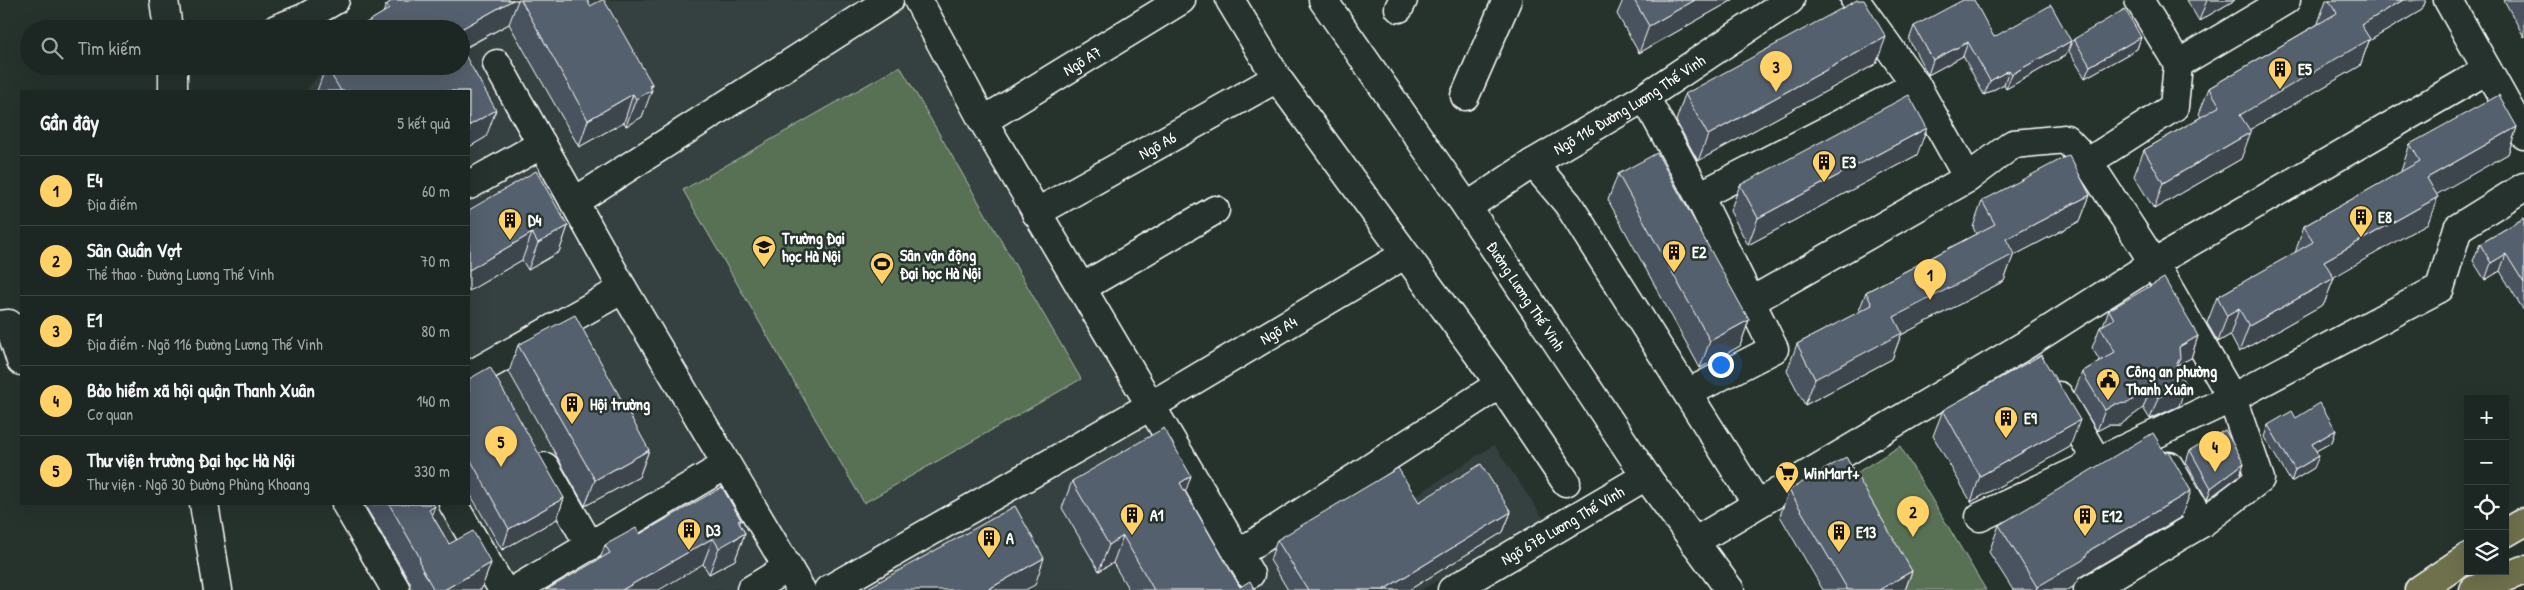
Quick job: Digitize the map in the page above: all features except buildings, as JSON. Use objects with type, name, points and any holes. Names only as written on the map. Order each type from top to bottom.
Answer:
[{"type":"main road","points":[[2509,531],[2524,522]]},
{"type":"main road","points":[[2418,590],[2464,560]]},
{"type":"main road","points":[[2474,590],[2524,570]]},
{"type":"street","points":[[164,0],[167,20]]},
{"type":"street","points":[[299,20],[334,0]]},
{"type":"street","points":[[574,202],[889,0]]},
{"type":"street","points":[[918,0],[983,121],[1036,213],[1083,287],[1244,564],[1500,384]]},
{"type":"street","name":"Ngõ A7","points":[[983,121],[1181,0]]},
{"type":"street","points":[[1230,0],[1277,78],[1404,255],[1500,384],[1566,482]]},
{"type":"street","name":"Đường Lương Thế Vinh","points":[[1323,0],[1468,206],[1646,476],[1730,590]]},
{"type":"street","points":[[1465,96],[1507,0]]},
{"type":"street","name":"Ngõ 116 Đường Lương Thế Vinh","points":[[1468,206],[1533,163],[1645,97],[1790,0]]},
{"type":"street","points":[[1855,0],[1916,85],[1968,178]]},
{"type":"street","points":[[2088,162],[2174,107],[2178,64],[2139,0]]},
{"type":"street","points":[[2178,64],[2286,0]]},
{"type":"street","points":[[2448,0],[2524,134]]},
{"type":"street","points":[[497,64],[623,288],[794,579],[751,590]]},
{"type":"street","points":[[1694,542],[2027,344],[2154,263],[2487,70]]},
{"type":"street","points":[[172,90],[173,75]]},
{"type":"street","name":"Ngõ A6","points":[[1036,213],[1277,78]]},
{"type":"street","points":[[1699,196],[1916,85]]},
{"type":"street","points":[[1645,97],[1699,196],[1774,349],[1688,393]]},
{"type":"street","points":[[1750,302],[1968,178],[2013,144],[2066,139],[2088,162],[2154,263],[2232,398],[2260,478],[2202,523],[2088,590]]},
{"type":"street","points":[[470,184],[542,144]]},
{"type":"street","points":[[1533,163],[1568,204],[1757,504]]},
{"type":"street","points":[[1980,517],[2097,460],[2153,436],[2232,398],[2440,288],[2458,228],[2524,187]]},
{"type":"street","points":[[1083,287],[1215,210]]},
{"type":"street","name":"Ngõ A4","points":[[828,590],[1152,405],[1404,255]]},
{"type":"street","points":[[502,391],[478,371],[623,288]]},
{"type":"street","points":[[0,325],[9,324],[20,358]]},
{"type":"street","points":[[2027,344],[2097,460]]},
{"type":"street","points":[[2153,436],[2202,523]]},
{"type":"street","points":[[531,443],[590,546]]},
{"type":"street","points":[[515,590],[726,465]]},
{"type":"street","name":"Ngõ 67B Lương Thế Vinh","points":[[1452,590],[1646,476]]},
{"type":"street","points":[[204,505],[218,590]]},
{"type":"street","points":[[347,505],[396,590]]},
{"type":"street","points":[[454,505],[502,590]]},
{"type":"shaded area","name":"Trường Đại học Hà Nội","points":[[398,0],[898,0],[1237,563],[1383,467],[1406,502],[1494,445],[1544,519],[1421,590],[406,590],[358,505],[470,505],[470,90],[307,90],[319,75],[470,75],[470,20],[373,20]]},
{"type":"green space","name":"Sân vận động Đại học Hà Nội","points":[[900,66],[1081,379],[864,503],[683,190]]},
{"type":"green space","points":[[1900,446],[1986,590],[1904,590],[1840,483]]},
{"type":"place","name":"E5","points":[[2280,90]]},
{"type":"place","name":"E1","points":[[1776,92]]},
{"type":"place","name":"E3","points":[[1824,183]]},
{"type":"place","name":"E8","points":[[2361,238]]},
{"type":"place","name":"D4","points":[[510,241]]},
{"type":"place","name":"Trường Đại học Hà Nội","points":[[764,268]]},
{"type":"place","name":"E2","points":[[1674,273]]},
{"type":"place","name":"Sân vận động Đại học Hà Nội","points":[[882,285]]},
{"type":"place","name":"E4","points":[[1930,300]]},
{"type":"place","name":"Công an phường Thanh Xuân","points":[[2108,401]]},
{"type":"place","name":"Hội trường","points":[[572,425]]},
{"type":"place","name":"E9","points":[[2006,439]]},
{"type":"place","name":"Thư viện trường Đại học Hà Nội","points":[[501,467]]},
{"type":"place","name":"Bảo hiểm xã hội quận Thanh Xuân","points":[[2215,472]]},
{"type":"place","name":"WinMart+","points":[[1787,494]]},
{"type":"place","name":"A1","points":[[1132,536]]},
{"type":"place","name":"Sân Quần Vợt","points":[[1913,537]]},
{"type":"place","name":"E12","points":[[2085,537]]},
{"type":"place","name":"D3","points":[[689,551]]},
{"type":"place","name":"E13","points":[[1839,553]]},
{"type":"place","name":"A","points":[[989,559]]}]
